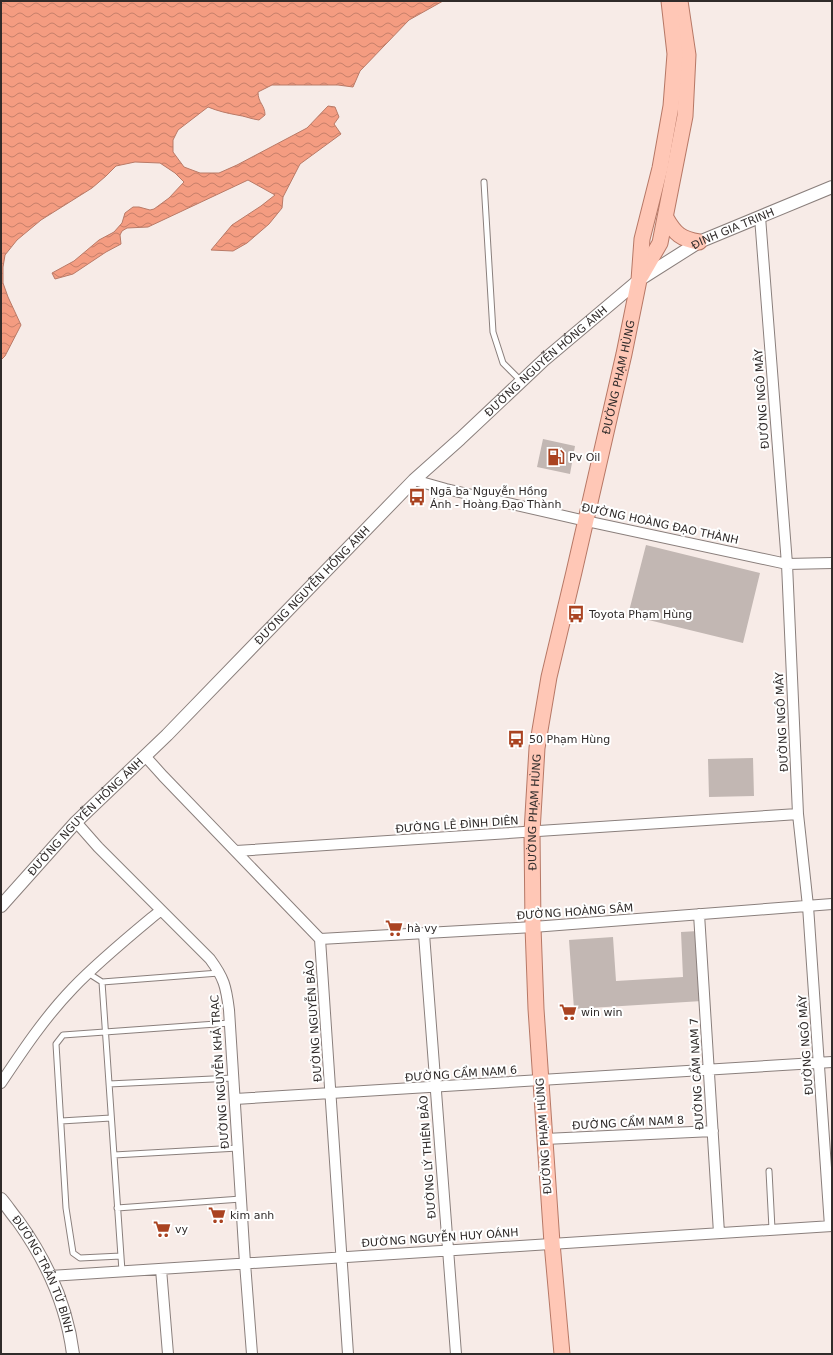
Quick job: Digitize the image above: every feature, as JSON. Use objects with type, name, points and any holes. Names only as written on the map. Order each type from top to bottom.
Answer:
[{"type":"main road","name":"ĐƯỜNG PHẠM HÙNG","points":[[639,280],[660,243],[685,116],[688,56],[678,5]]},
{"type":"main road","name":"ĐƯỜNG PHẠM HÙNG","points":[[562,1354],[544,1139],[536,1010],[532,832],[537,748],[549,677],[586,521],[639,280],[642,239],[660,168],[672,106],[678,5]]},
{"type":"main road","points":[[666,218],[679,236],[699,242]]},
{"type":"street","name":"ĐINH GIA TRINH","points":[[639,280],[699,242],[832,187]]},
{"type":"street","name":"ĐƯỜNG NGÔ MÂY","points":[[760,217],[787,564],[798,814],[808,906],[831,1226]]},
{"type":"street","name":"ĐƯỜNG NGUYỄN HỒNG ÁNH","points":[[1,906],[76,822],[145,756],[414,480],[460,440],[544,360],[639,280]]},
{"type":"street","name":"ĐƯỜNG HOÀNG ĐẠO THÀNH","points":[[414,480],[446,489],[586,521],[787,564],[832,563]]},
{"type":"street","points":[[145,756],[320,939]]},
{"type":"street","name":"ĐƯỜNG LÊ ĐÌNH DIÊN","points":[[236,851],[798,814]]},
{"type":"street","name":"ĐƯỜNG NGUYỄN KHẢ TRẠC","points":[[76,822],[210,959],[224,980],[227,992],[230,1023],[252,1354]]},
{"type":"street","name":"ĐƯỜNG HOÀNG SÂM","points":[[320,939],[533,927],[832,904]]},
{"type":"street","points":[[1,1083],[37,1030],[72,990],[88,973],[161,910]]},
{"type":"street","name":"ĐƯỜNG CẨM NAM 7","points":[[699,914],[710,1070],[718,1233]]},
{"type":"street","name":"ĐƯỜNG LÝ THIÊN BẢO","points":[[424,934],[456,1354]]},
{"type":"street","name":"ĐƯỜNG NGUYỄN BẢO","points":[[320,939],[348,1354]]},
{"type":"street","name":"ĐƯỜNG CẨM NAM 6","points":[[235,1099],[832,1062]]},
{"type":"street","name":"ĐƯỜNG CẨM NAM 8","points":[[544,1139],[713,1130]]},
{"type":"street","name":"ĐƯỜNG TRẦN TỬ BÌNH","points":[[1,1199],[30,1238],[50,1276],[61,1300],[73,1354]]},
{"type":"street","name":"ĐƯỜNG NGUYỄN HUY OÁNH","points":[[50,1276],[831,1226]]},
{"type":"street","points":[[161,1269],[168,1354]]},
{"type":"lane","points":[[484,182],[493,332],[503,363],[522,381]]},
{"type":"lane","points":[[88,973],[102,982],[220,973]]},
{"type":"lane","points":[[102,982],[122,1271]]},
{"type":"lane","points":[[121,1256],[80,1258],[73,1253],[66,1208],[56,1044],[63,1035],[230,1023]]},
{"type":"lane","points":[[109,1084],[233,1078]]},
{"type":"lane","points":[[61,1121],[111,1118]]},
{"type":"lane","points":[[114,1155],[238,1148]]},
{"type":"lane","points":[[769,1171],[772,1229]]},
{"type":"lane","points":[[117,1208],[241,1200]]},
{"type":"water","points":[[1,1],[443,1],[409,20],[360,71],[353,87],[338,85],[272,85],[258,92],[265,115],[259,120],[226,113],[208,107],[178,130],[173,140],[173,152],[184,167],[200,173],[219,173],[307,128],[328,106],[335,107],[339,117],[334,124],[341,134],[300,164],[283,197],[282,208],[269,224],[247,243],[233,251],[211,250],[232,225],[275,195],[248,180],[148,227],[127,228],[122,231],[120,235],[121,244],[73,274],[55,279],[52,273],[74,261],[99,240],[114,232],[122,223],[125,213],[133,207],[150,210],[154,209],[169,198],[184,182],[175,173],[160,163],[135,162],[116,166],[92,188],[41,220],[17,240],[5,255],[3,283],[21,325],[5,356],[1,360]]},
{"type":"building","name":"Pv Oil","points":[[543,439],[575,446],[570,474],[537,467]]},
{"type":"building","points":[[646,545],[760,573],[743,643],[628,615]]},
{"type":"building","points":[[753,758],[754,796],[709,797],[708,759]]},
{"type":"building","points":[[698,931],[702,1001],[574,1009],[569,940],[613,937],[616,981],[683,977],[681,932]]},
{"type":"place","name":"Pv Oil","points":[[556,457]]},
{"type":"place","name":"Ngã ba Nguyễn Hồng Ánh - Hoàng Đạo Thành","points":[[417,497]]},
{"type":"place","name":"Toyota Phạm Hùng","points":[[576,614]]},
{"type":"place","name":"50 Phạm Hùng","points":[[516,739]]},
{"type":"place","name":"hà vy","points":[[394,928]]},
{"type":"place","name":"win win","points":[[568,1012]]},
{"type":"place","name":"kim anh","points":[[217,1215]]},
{"type":"place","name":"vy","points":[[162,1229]]}]
